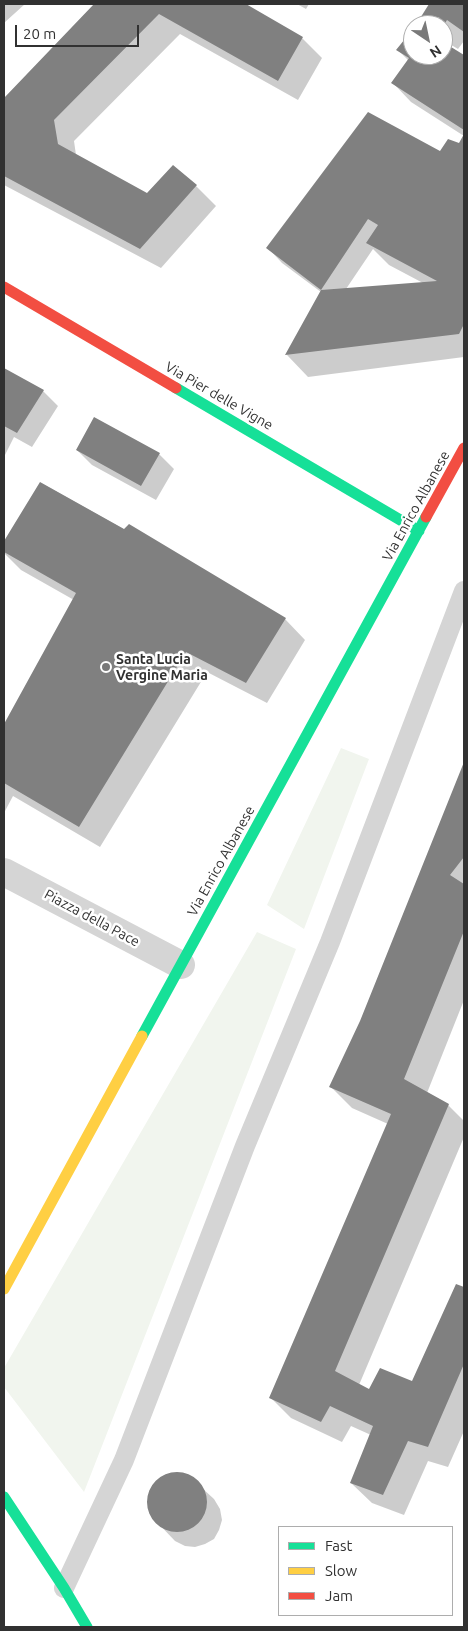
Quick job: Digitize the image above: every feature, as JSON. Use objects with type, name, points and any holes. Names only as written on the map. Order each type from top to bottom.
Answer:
[{"type":"street","name":"Via Pier delle Vigne","points":[[4,287],[419,531]]},
{"type":"street","name":"Via Enrico Albanese","points":[[4,1289],[462,452]]},
{"type":"street","name":"Piazza della Pace","points":[[4,872],[181,965]]},
{"type":"street","points":[[4,1497],[88,1627]]},
{"type":"lane","points":[[462,452],[464,478]]},
{"type":"lane","points":[[64,1588],[124,1460],[245,1146],[330,942],[464,591]]},
{"type":"shaded area","points":[[341,748],[369,759],[304,929],[267,905]]},
{"type":"shaded area","points":[[257,932],[296,949],[84,1492],[4,1387],[4,1368]]},
{"type":"building","points":[[94,4],[246,4],[303,37],[278,81],[159,14],[54,120],[58,144],[147,193],[173,165],[197,185],[140,249],[4,176],[4,98]]},
{"type":"building","points":[[429,4],[464,4],[464,32],[453,24],[453,15],[422,15]]},
{"type":"building","points":[[403,41],[403,54],[396,50]]},
{"type":"building","points":[[453,48],[464,55],[464,130],[391,83],[404,65],[453,65]]},
{"type":"building","points":[[368,112],[440,151],[448,139],[459,143],[464,134],[464,324],[459,334],[285,355],[321,290],[266,248]],"holes":[[[368,219],[378,225],[366,243],[437,281],[321,290]]]},
{"type":"building","points":[[4,368],[44,390],[17,433],[4,426]]},
{"type":"building","points":[[94,417],[160,453],[141,486],[76,450]]},
{"type":"building","name":"Santa Lucia Vergine Maria","points":[[40,482],[124,529],[129,524],[286,618],[246,683],[186,652],[79,827],[4,783],[4,724],[76,593],[4,552],[4,541]]},
{"type":"building","points":[[464,762],[464,857],[450,875],[464,884],[464,931],[404,1079],[449,1104],[335,1371],[369,1389],[380,1368],[412,1381],[456,1284],[464,1287],[464,1364],[428,1447],[408,1441],[383,1495],[350,1483],[373,1426],[330,1406],[321,1422],[269,1398],[391,1114],[329,1087],[360,1021]]},
{"type":"building","points":[[177,1472],[194,1477],[202,1485],[207,1502],[202,1519],[194,1527],[177,1532],[160,1527],[152,1519],[147,1502],[152,1485],[160,1477]]},
{"type":"traffic: fast","points":[[176,388],[419,531]]},
{"type":"traffic: fast","points":[[142,1036],[426,517]]},
{"type":"traffic: fast","points":[[4,1497],[64,1588],[87,1627]]},
{"type":"traffic: slow","points":[[4,1289],[142,1036]]},
{"type":"traffic: jam","points":[[4,287],[176,388]]},
{"type":"traffic: jam","points":[[426,517],[464,448]]},
{"type":"place","name":"Santa Lucia Vergine Maria","points":[[106,667]]}]
